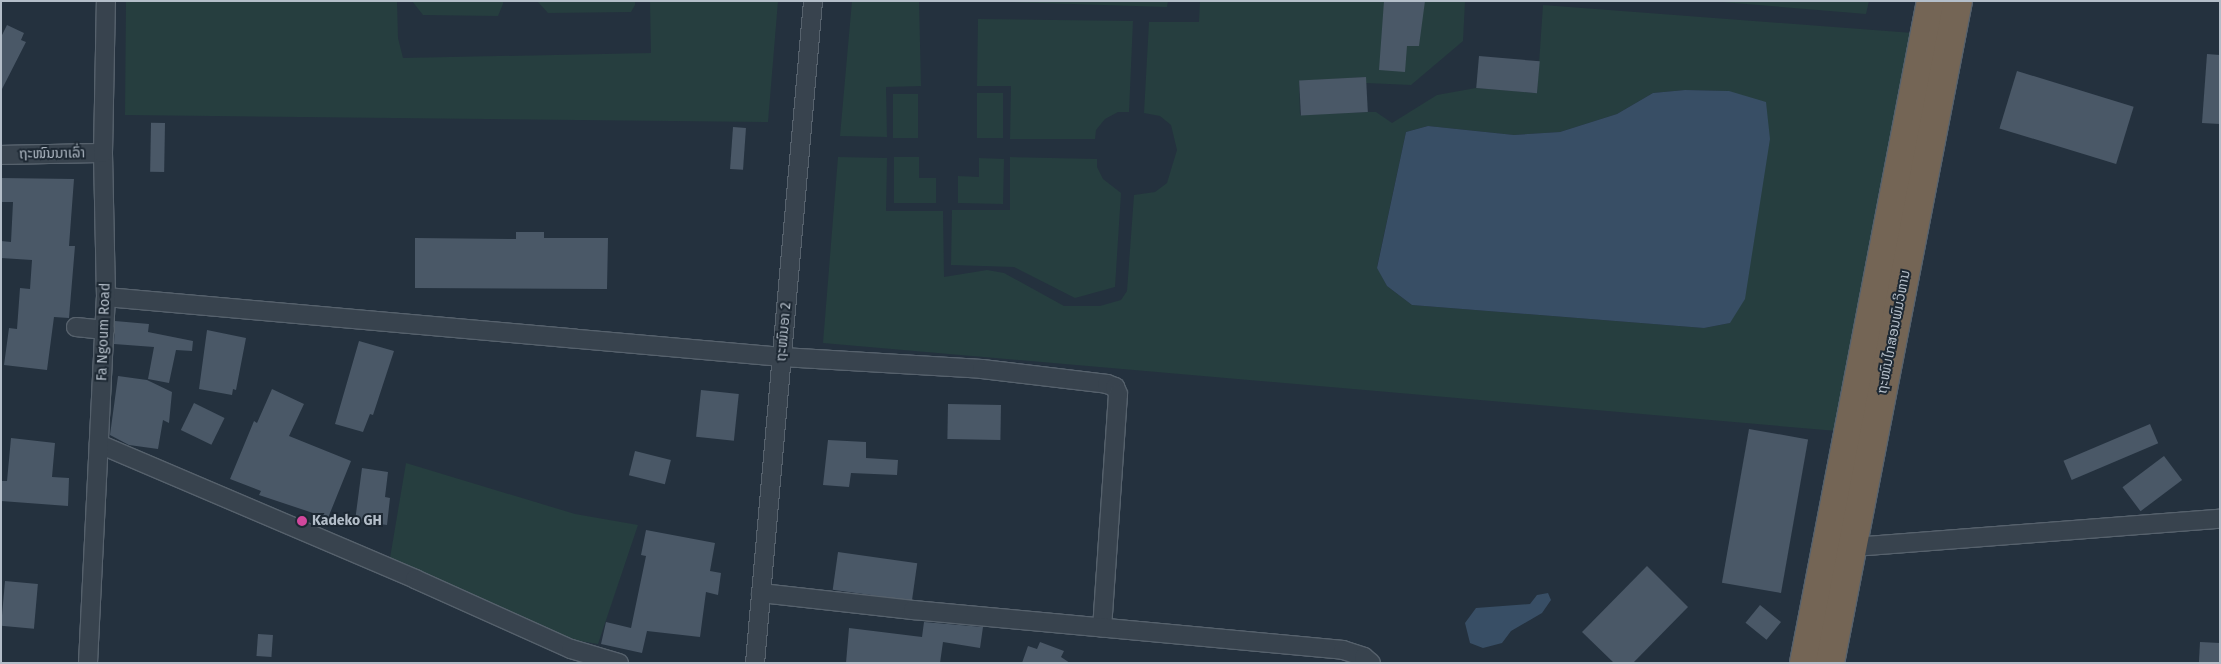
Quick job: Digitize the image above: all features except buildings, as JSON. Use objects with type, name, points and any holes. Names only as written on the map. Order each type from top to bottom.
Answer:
[{"type":"highway","name":"ຖະໜົນໄກສອນພົມວິຫານ","points":[[1804,663],[1931,1]]},
{"type":"highway","name":"ຖະໜົນໄກສອນພົມວິຫານ","points":[[1830,663],[1958,1]]},
{"type":"street","name":"Fa Ngoum Road","points":[[88,663],[106,297],[103,154],[106,1]]},
{"type":"street","name":"ຖະໜົນອາ 2","points":[[755,663],[813,1]]},
{"type":"street","name":"ຖະໜົນນາເລົ່າ","points":[[1,155],[103,154]]},
{"type":"street","points":[[106,297],[782,358],[982,368],[1081,379],[1115,387],[1117,410],[1102,627]]},
{"type":"street","points":[[76,327],[105,330]]},
{"type":"street","points":[[99,444],[415,578],[571,649],[619,663]]},
{"type":"street","points":[[1853,546],[2220,519]]},
{"type":"street","points":[[761,593],[1343,650],[1364,657],[1371,663]]},
{"type":"green space","points":[[126,1],[397,1],[398,38],[403,58],[651,53],[650,1],[778,1],[768,122],[125,115]]},
{"type":"green space","points":[[412,1],[503,1],[503,4],[498,16],[423,15]]},
{"type":"green space","points":[[537,1],[635,1],[635,5],[631,12],[548,13]]},
{"type":"green space","points":[[852,1],[919,1],[921,86],[886,87],[887,137],[840,136]]},
{"type":"green space","points":[[976,1],[1168,1],[1167,7]]},
{"type":"green space","points":[[1200,1],[1465,1],[1463,41],[1411,85],[1366,83],[1366,77],[1299,81],[1300,115],[1376,112],[1392,123],[1437,95],[1476,88],[1537,93],[1543,5],[1913,33],[1837,431],[823,343],[838,157],[887,158],[886,211],[943,211],[944,277],[987,270],[1004,273],[1064,306],[1100,306],[1121,300],[1127,291],[1134,195],[1155,192],[1167,183],[1177,150],[1171,125],[1160,116],[1144,113],[1149,22],[1199,22]],"holes":[[[1685,90],[1729,91],[1730,323],[1704,328],[1412,305],[1387,286],[1377,267],[1406,132],[1428,126],[1514,135],[1560,132],[1617,114],[1653,93]]]},
{"type":"green space","points":[[1710,1],[1869,1],[1866,14]]},
{"type":"green space","points":[[978,19],[1133,21],[1129,112],[1118,112],[1105,119],[1096,130],[1095,139],[1010,139],[1011,86],[977,86]]},
{"type":"green space","points":[[977,93],[1003,93],[1003,138],[977,138]]},
{"type":"green space","points":[[893,94],[918,94],[918,138],[893,138]]},
{"type":"green space","points":[[894,157],[919,157],[919,178],[936,178],[936,203],[894,203]]},
{"type":"green space","points":[[1010,157],[1097,159],[1097,167],[1103,179],[1121,193],[1115,287],[1075,298],[1014,267],[951,265],[952,210],[1010,210]]},
{"type":"green space","points":[[979,158],[1004,159],[1003,204],[958,203],[958,176],[979,177]]},
{"type":"green space","points":[[406,463],[575,514],[638,525],[598,644],[573,640],[390,558]]},
{"type":"water","points":[[1685,90],[1729,91],[1766,102],[1770,139],[1745,299],[1730,323],[1704,328],[1412,305],[1387,286],[1377,268],[1406,132],[1428,126],[1514,135],[1560,132],[1617,114],[1653,93]]},
{"type":"water","points":[[1548,593],[1551,600],[1542,613],[1511,631],[1502,643],[1483,648],[1470,643],[1465,623],[1476,608],[1530,604],[1537,595]]},
{"type":"place","name":"Kadeko GH","points":[[302,521]]}]
